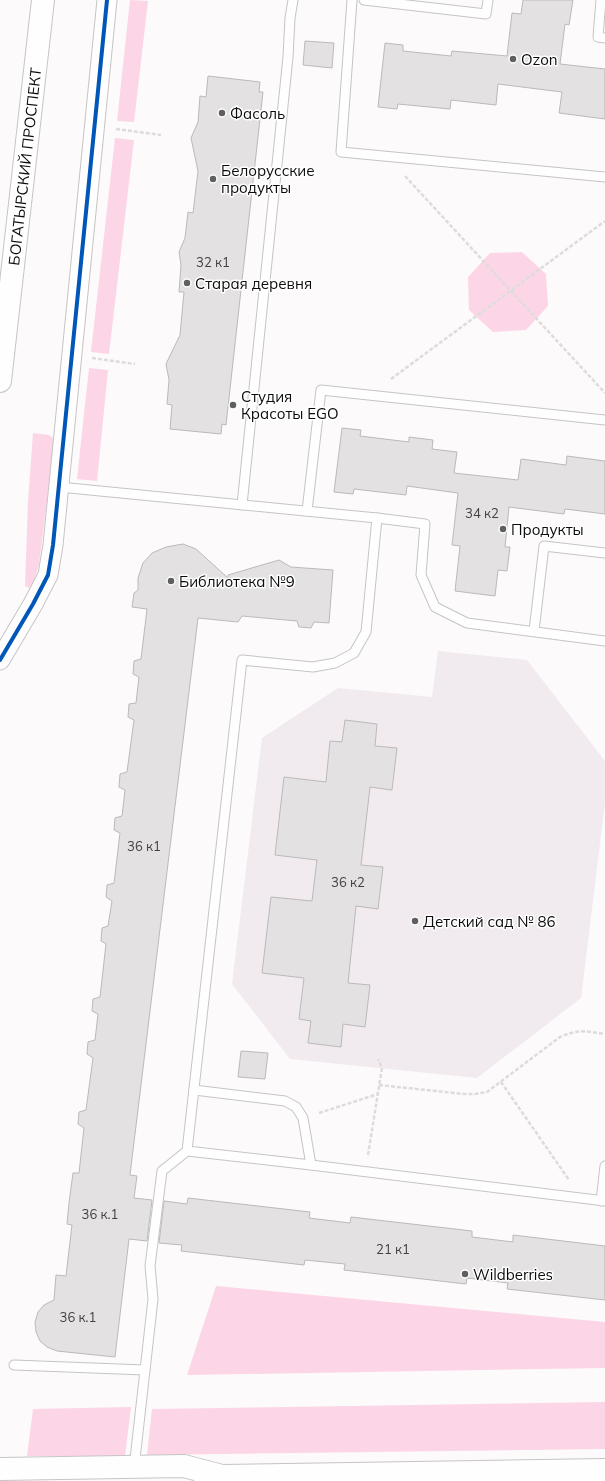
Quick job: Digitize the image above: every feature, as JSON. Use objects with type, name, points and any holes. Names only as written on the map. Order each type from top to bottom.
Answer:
[{"type":"main road","name":"БОГАТЫРСКИЙ ПРОСПЕКТ","points":[[0,381],[43,0]]},
{"type":"main road","points":[[0,1470],[184,1466],[214,1479],[507,1471],[605,1470]]},
{"type":"main road","points":[[465,1481],[507,1471]]},
{"type":"street","points":[[0,660],[48,575],[53,545],[108,0]]},
{"type":"lane","points":[[242,505],[293,0]]},
{"type":"lane","points":[[352,0],[341,152],[605,178]]},
{"type":"lane","points":[[364,0],[414,3],[486,14],[488,0]]},
{"type":"lane","points":[[601,0],[598,37],[605,38]]},
{"type":"lane","points":[[307,511],[321,390],[605,420]]},
{"type":"lane","points":[[59,487],[425,524],[421,575],[435,607],[467,623],[605,641]]},
{"type":"lane","points":[[134,1468],[153,1299],[150,1266],[162,1171],[187,1151],[242,660],[313,667],[335,663],[354,653],[366,632],[377,518]]},
{"type":"lane","points":[[534,631],[544,546],[605,553]]},
{"type":"lane","points":[[194,1090],[285,1101],[296,1107],[303,1118],[311,1165]]},
{"type":"lane","points":[[187,1151],[365,1171],[603,1201],[605,1166]]},
{"type":"lane","points":[[14,1365],[145,1370]]},
{"type":"path","points":[[95,127],[161,134]]},
{"type":"path","points":[[387,156],[605,393]]},
{"type":"path","points":[[370,395],[605,221]]},
{"type":"path","points":[[72,355],[135,364]]},
{"type":"path","points":[[379,1085],[464,1094],[486,1092],[560,1036],[572,1032],[584,1031],[605,1034]]},
{"type":"path","points":[[365,1171],[382,1068],[378,1059]]},
{"type":"path","points":[[501,1082],[582,1198]]},
{"type":"path","points":[[303,1118],[378,1094]]},
{"type":"shaded area","points":[[130,0],[148,1],[134,122],[117,121]]},
{"type":"shaded area","points":[[115,138],[134,140],[109,354],[91,352]]},
{"type":"shaded area","points":[[522,252],[546,274],[548,306],[526,330],[493,332],[469,310],[468,277],[490,253]]},
{"type":"shaded area","points":[[89,368],[108,370],[97,481],[77,479]]},
{"type":"shaded area","points":[[33,433],[49,435],[55,440],[39,564],[35,578],[29,588],[25,586],[28,501]]},
{"type":"shaded area","name":"Детский сад № 86","points":[[438,651],[527,660],[605,761],[605,803],[581,998],[477,1078],[290,1059],[232,984],[262,738],[338,688],[432,697]]},
{"type":"shaded area","points":[[216,1286],[605,1322],[605,1368],[187,1375]]},
{"type":"shaded area","points":[[605,1402],[605,1449],[147,1455],[152,1409]]},
{"type":"shaded area","points":[[131,1407],[125,1456],[27,1456],[33,1409]]},
{"type":"building","points":[[523,0],[573,0],[569,25],[565,24],[560,64],[605,69],[605,119],[559,113],[562,92],[498,84],[496,105],[451,100],[450,109],[398,104],[397,109],[378,107],[385,43],[403,45],[403,51],[451,56],[452,51],[507,56],[512,13],[521,14]]},
{"type":"building","points":[[305,41],[334,43],[332,68],[303,65]]},
{"type":"building","points":[[208,76],[260,82],[259,92],[263,92],[226,425],[222,424],[221,434],[170,429],[172,405],[167,404],[169,380],[166,364],[180,335],[184,292],[179,292],[181,265],[179,252],[185,238],[188,212],[193,213],[198,171],[191,138],[198,122],[200,96],[206,97]]},
{"type":"building","points":[[342,428],[361,430],[360,436],[409,442],[409,437],[433,440],[432,449],[457,452],[454,473],[518,480],[521,459],[566,465],[567,456],[605,461],[605,514],[565,509],[564,514],[509,507],[505,547],[510,547],[507,571],[498,570],[495,596],[455,591],[460,546],[452,545],[458,493],[407,486],[406,495],[354,489],[353,494],[334,492]]},
{"type":"building","points":[[183,544],[196,549],[228,578],[228,575],[279,560],[291,567],[333,570],[329,623],[314,622],[311,628],[299,627],[297,621],[242,616],[238,622],[198,618],[130,1175],[137,1176],[134,1198],[152,1200],[147,1241],[129,1239],[115,1357],[57,1351],[47,1347],[40,1341],[36,1332],[35,1322],[38,1312],[44,1305],[54,1300],[56,1275],[66,1276],[72,1225],[67,1224],[69,1203],[73,1173],[79,1173],[84,1128],[78,1124],[79,1112],[86,1110],[93,1058],[87,1054],[88,1042],[95,1040],[98,1014],[92,1011],[93,999],[100,997],[106,944],[101,941],[102,928],[108,926],[112,901],[106,897],[107,885],[114,883],[120,833],[114,830],[115,818],[122,816],[125,790],[119,787],[120,774],[127,772],[134,720],[128,717],[129,704],[136,703],[139,677],[133,674],[134,661],[141,659],[147,609],[132,607],[134,593],[138,590],[138,578],[143,563],[152,553],[166,547]]},
{"type":"building","points":[[345,720],[377,724],[375,746],[397,748],[392,790],[370,787],[361,865],[383,867],[378,909],[356,906],[348,983],[370,985],[365,1027],[343,1024],[341,1047],[308,1043],[311,1021],[299,1019],[304,978],[262,973],[271,897],[312,901],[317,860],[275,855],[284,777],[326,782],[330,741],[342,742]]},
{"type":"building","points":[[241,1051],[268,1053],[265,1079],[238,1077]]},
{"type":"building","points":[[188,1198],[310,1212],[309,1218],[350,1223],[351,1217],[472,1231],[472,1237],[513,1242],[513,1235],[605,1246],[605,1300],[507,1289],[508,1283],[467,1278],[466,1284],[344,1270],[345,1264],[305,1260],[304,1265],[181,1251],[182,1245],[159,1243],[164,1201],[187,1204]]},
{"type":"cycle path","points":[[0,660],[48,575],[53,545],[107,0]]},
{"type":"place","name":"Ozon","points":[[513,59]]},
{"type":"place","name":"Фасоль","points":[[222,113]]},
{"type":"place","name":"Белорусские продукты","points":[[213,179]]},
{"type":"place","name":"Старая деревня","points":[[187,283]]},
{"type":"place","name":"Студия Красоты EGO","points":[[233,405]]},
{"type":"place","name":"Продукты","points":[[503,529]]},
{"type":"place","name":"Библиотека №9","points":[[171,581]]},
{"type":"place","name":"Детский сад № 86","points":[[415,921]]},
{"type":"place","name":"Wildberries","points":[[465,1274]]}]
